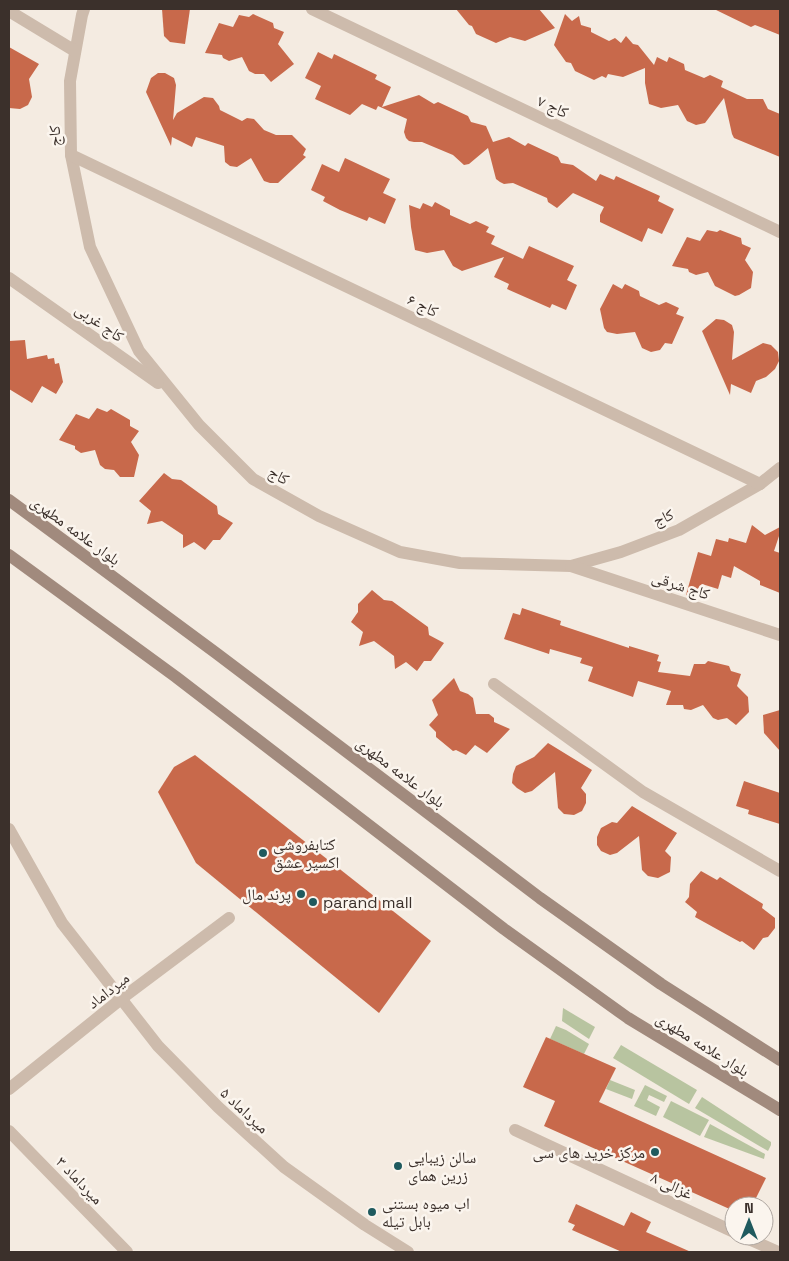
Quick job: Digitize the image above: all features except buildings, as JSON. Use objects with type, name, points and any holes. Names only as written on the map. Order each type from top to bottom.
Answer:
[{"type":"main road","name":"بلوار علامه مطهری","points":[[9,500],[216,653],[540,898],[662,984],[780,1060]]},
{"type":"main road","name":"بلوار علامه مطهری","points":[[9,555],[176,677],[520,940],[628,1018],[780,1110]]},
{"type":"street","name":"کاج","points":[[84,9],[70,80],[71,155],[90,247],[139,351],[199,425],[253,479],[319,516],[400,552],[460,563],[571,566],[621,552],[679,530],[760,484],[780,468]]},
{"type":"street","name":"کاج ۷","points":[[312,9],[780,232]]},
{"type":"street","points":[[9,12],[75,51]]},
{"type":"street","name":"کاج ۶","points":[[71,155],[760,484]]},
{"type":"street","name":"کاج غربی","points":[[9,278],[172,392]]},
{"type":"street","name":"کاج شرقی","points":[[571,566],[780,635]]},
{"type":"street","points":[[494,684],[644,792],[780,870]]},
{"type":"street","name":"میرداماد ۵","points":[[9,829],[62,923],[158,1046],[218,1107],[284,1167],[365,1225],[408,1252]]},
{"type":"street","name":"میرداماد","points":[[9,1089],[121,1000],[229,918]]},
{"type":"street","name":"غزالی ۸","points":[[515,1130],[724,1227]]},
{"type":"street","name":"میرداماد ۳","points":[[9,1131],[127,1252]]},
{"type":"street","points":[[761,1249],[778,1252]]},
{"type":"green space","points":[[563,1008],[595,1027],[589,1039],[562,1021]]},
{"type":"green space","points":[[556,1026],[589,1044],[584,1054],[550,1039]]},
{"type":"green space","points":[[621,1045],[697,1090],[689,1104],[613,1058]]},
{"type":"green space","points":[[610,1080],[635,1090],[632,1099],[606,1089]]},
{"type":"green space","points":[[645,1085],[667,1096],[664,1102],[649,1095],[647,1100],[660,1107],[656,1116],[634,1106]]},
{"type":"green space","points":[[702,1097],[771,1142],[768,1151],[695,1108]]},
{"type":"green space","points":[[671,1101],[709,1120],[700,1136],[663,1117]]},
{"type":"green space","points":[[710,1124],[765,1154],[764,1159],[704,1137]]},
{"type":"place","name":"کتابفروشی اکسیر عشق","points":[[263,853]]},
{"type":"place","name":"پرند مال","points":[[301,894]]},
{"type":"place","name":"parand mall","points":[[313,902]]},
{"type":"place","name":"مرکز خرید های سی","points":[[655,1152]]},
{"type":"place","name":"سالن زیبایی زرین همای","points":[[398,1166]]},
{"type":"place","name":"اب میوه بستنی بابل تیله","points":[[372,1212]]}]
